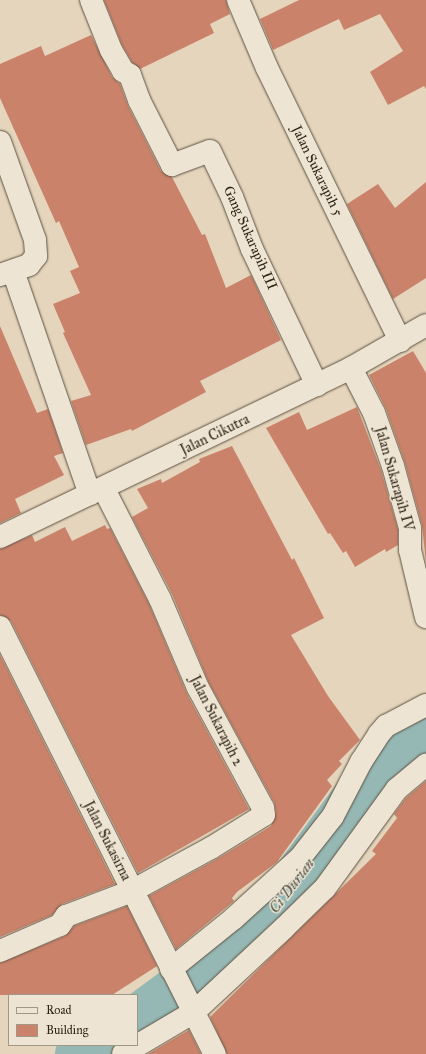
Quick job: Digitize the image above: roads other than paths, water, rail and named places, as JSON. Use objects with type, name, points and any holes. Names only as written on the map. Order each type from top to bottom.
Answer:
[{"type":"street","name":"Gang Sukarapih III","points":[[91,0],[111,50],[123,71],[130,75],[139,100],[172,165],[210,151],[232,197],[252,249],[317,385]]},
{"type":"street","name":"Jalan Sukarapih 5","points":[[238,0],[267,68],[400,341]]},
{"type":"street","points":[[0,142],[35,240],[36,256],[29,265],[7,273],[97,492]]},
{"type":"street","name":"Jalan Cikutra","points":[[0,537],[97,492],[352,368],[426,325]]},
{"type":"street","name":"Jalan Sukarapih IV","points":[[352,368],[374,413],[393,466],[410,528],[410,550],[426,617]]},
{"type":"street","name":"Jalan Sukarapih 2","points":[[97,492],[160,599],[198,688],[263,808],[264,815],[211,848],[132,891]]},
{"type":"street","name":"Jalan Sukasirna","points":[[0,627],[215,1054]]},
{"type":"street","points":[[174,973],[300,858],[334,816],[361,762],[386,726],[426,705]]},
{"type":"street","points":[[138,1044],[191,1008],[325,888],[397,789],[426,765]]},
{"type":"street","points":[[0,951],[60,925],[66,916],[132,891]]},
{"type":"street","points":[[123,1054],[135,1046]]},
{"type":"waterway","name":"Ci Durian","points":[[138,1019],[260,929],[397,744],[426,736]]},
{"type":"waterway","name":"Ci Durian","points":[[80,1054],[93,1046]]}]
